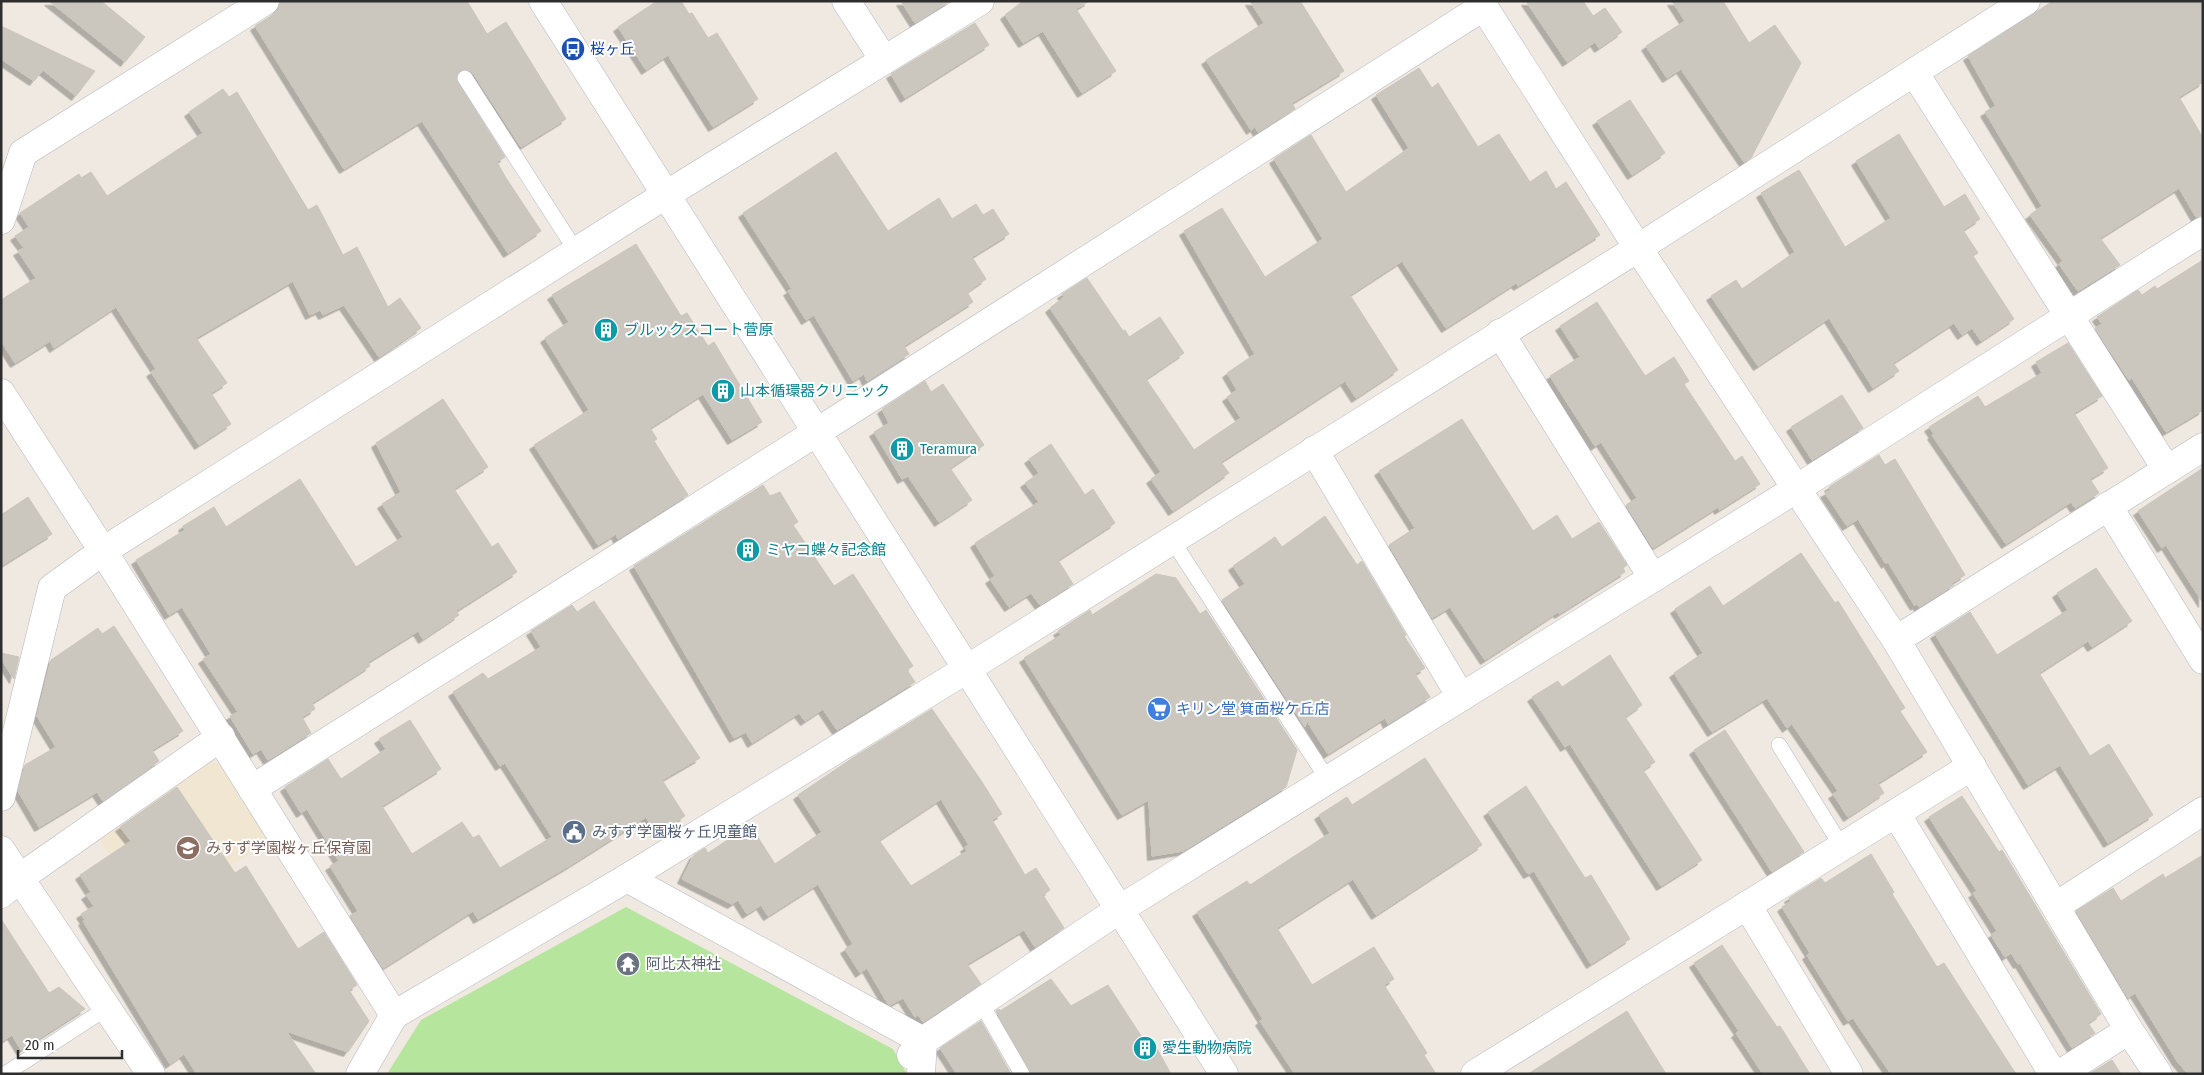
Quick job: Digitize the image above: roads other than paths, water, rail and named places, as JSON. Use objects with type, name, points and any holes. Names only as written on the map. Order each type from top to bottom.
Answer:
[{"type":"street","points":[[1,220],[23,153],[265,1]]},
{"type":"street","points":[[543,1],[1224,1074]]},
{"type":"street","points":[[846,1],[884,60]]},
{"type":"street","points":[[1,797],[52,588],[104,551],[576,251],[980,1]]},
{"type":"street","points":[[360,1074],[394,1015],[627,878],[967,669],[1638,248],[2026,1]]},
{"type":"street","points":[[252,789],[817,432],[1482,4],[1638,248],[1896,640],[2129,1030],[2158,1074]]},
{"type":"street","points":[[1914,72],[2167,470]]},
{"type":"street","points":[[627,878],[917,1058],[981,1003],[1120,909],[1796,489],[2203,231]]},
{"type":"street","points":[[1500,333],[1653,578]]},
{"type":"street","points":[[1,393],[104,551],[394,1015]]},
{"type":"street","points":[[1896,640],[2203,447]]},
{"type":"street","points":[[1314,450],[1461,697]]},
{"type":"street","points":[[2108,506],[2203,660]]},
{"type":"street","points":[[11,886],[220,737]]},
{"type":"street","points":[[1475,1074],[1972,766]]},
{"type":"street","points":[[2056,906],[2203,811]]},
{"type":"street","points":[[1896,813],[2053,1074]]},
{"type":"street","points":[[1,850],[11,886],[107,1008],[151,1074]]},
{"type":"street","points":[[1747,905],[1849,1074]]},
{"type":"street","points":[[2060,1074],[2129,1030]]},
{"type":"lane","points":[[466,78],[576,251]]},
{"type":"lane","points":[[1172,540],[1328,780]]},
{"type":"lane","points":[[1779,745],[1842,847]]},
{"type":"lane","points":[[981,1003],[1022,1074]]},
{"type":"lane","points":[[5,1074],[107,1008]]},
{"type":"place","name":"桜ヶ丘","points":[[573,49]]},
{"type":"place","name":"ブルックスコート菅原","points":[[606,330]]},
{"type":"place","name":"山本循環器クリニック","points":[[723,391]]},
{"type":"place","name":"Teramura","points":[[902,449]]},
{"type":"place","name":"ミヤコ蝶々記念館","points":[[748,550]]},
{"type":"place","name":"キリン堂 箕面桜ケ丘店","points":[[1159,709]]},
{"type":"place","name":"みすず学園桜ヶ丘児童館","points":[[574,832]]},
{"type":"place","name":"みすず学園桜ヶ丘保育園","points":[[188,848]]},
{"type":"place","name":"阿比太神社","points":[[628,964]]},
{"type":"place","name":"愛生動物病院","points":[[1145,1048]]}]
